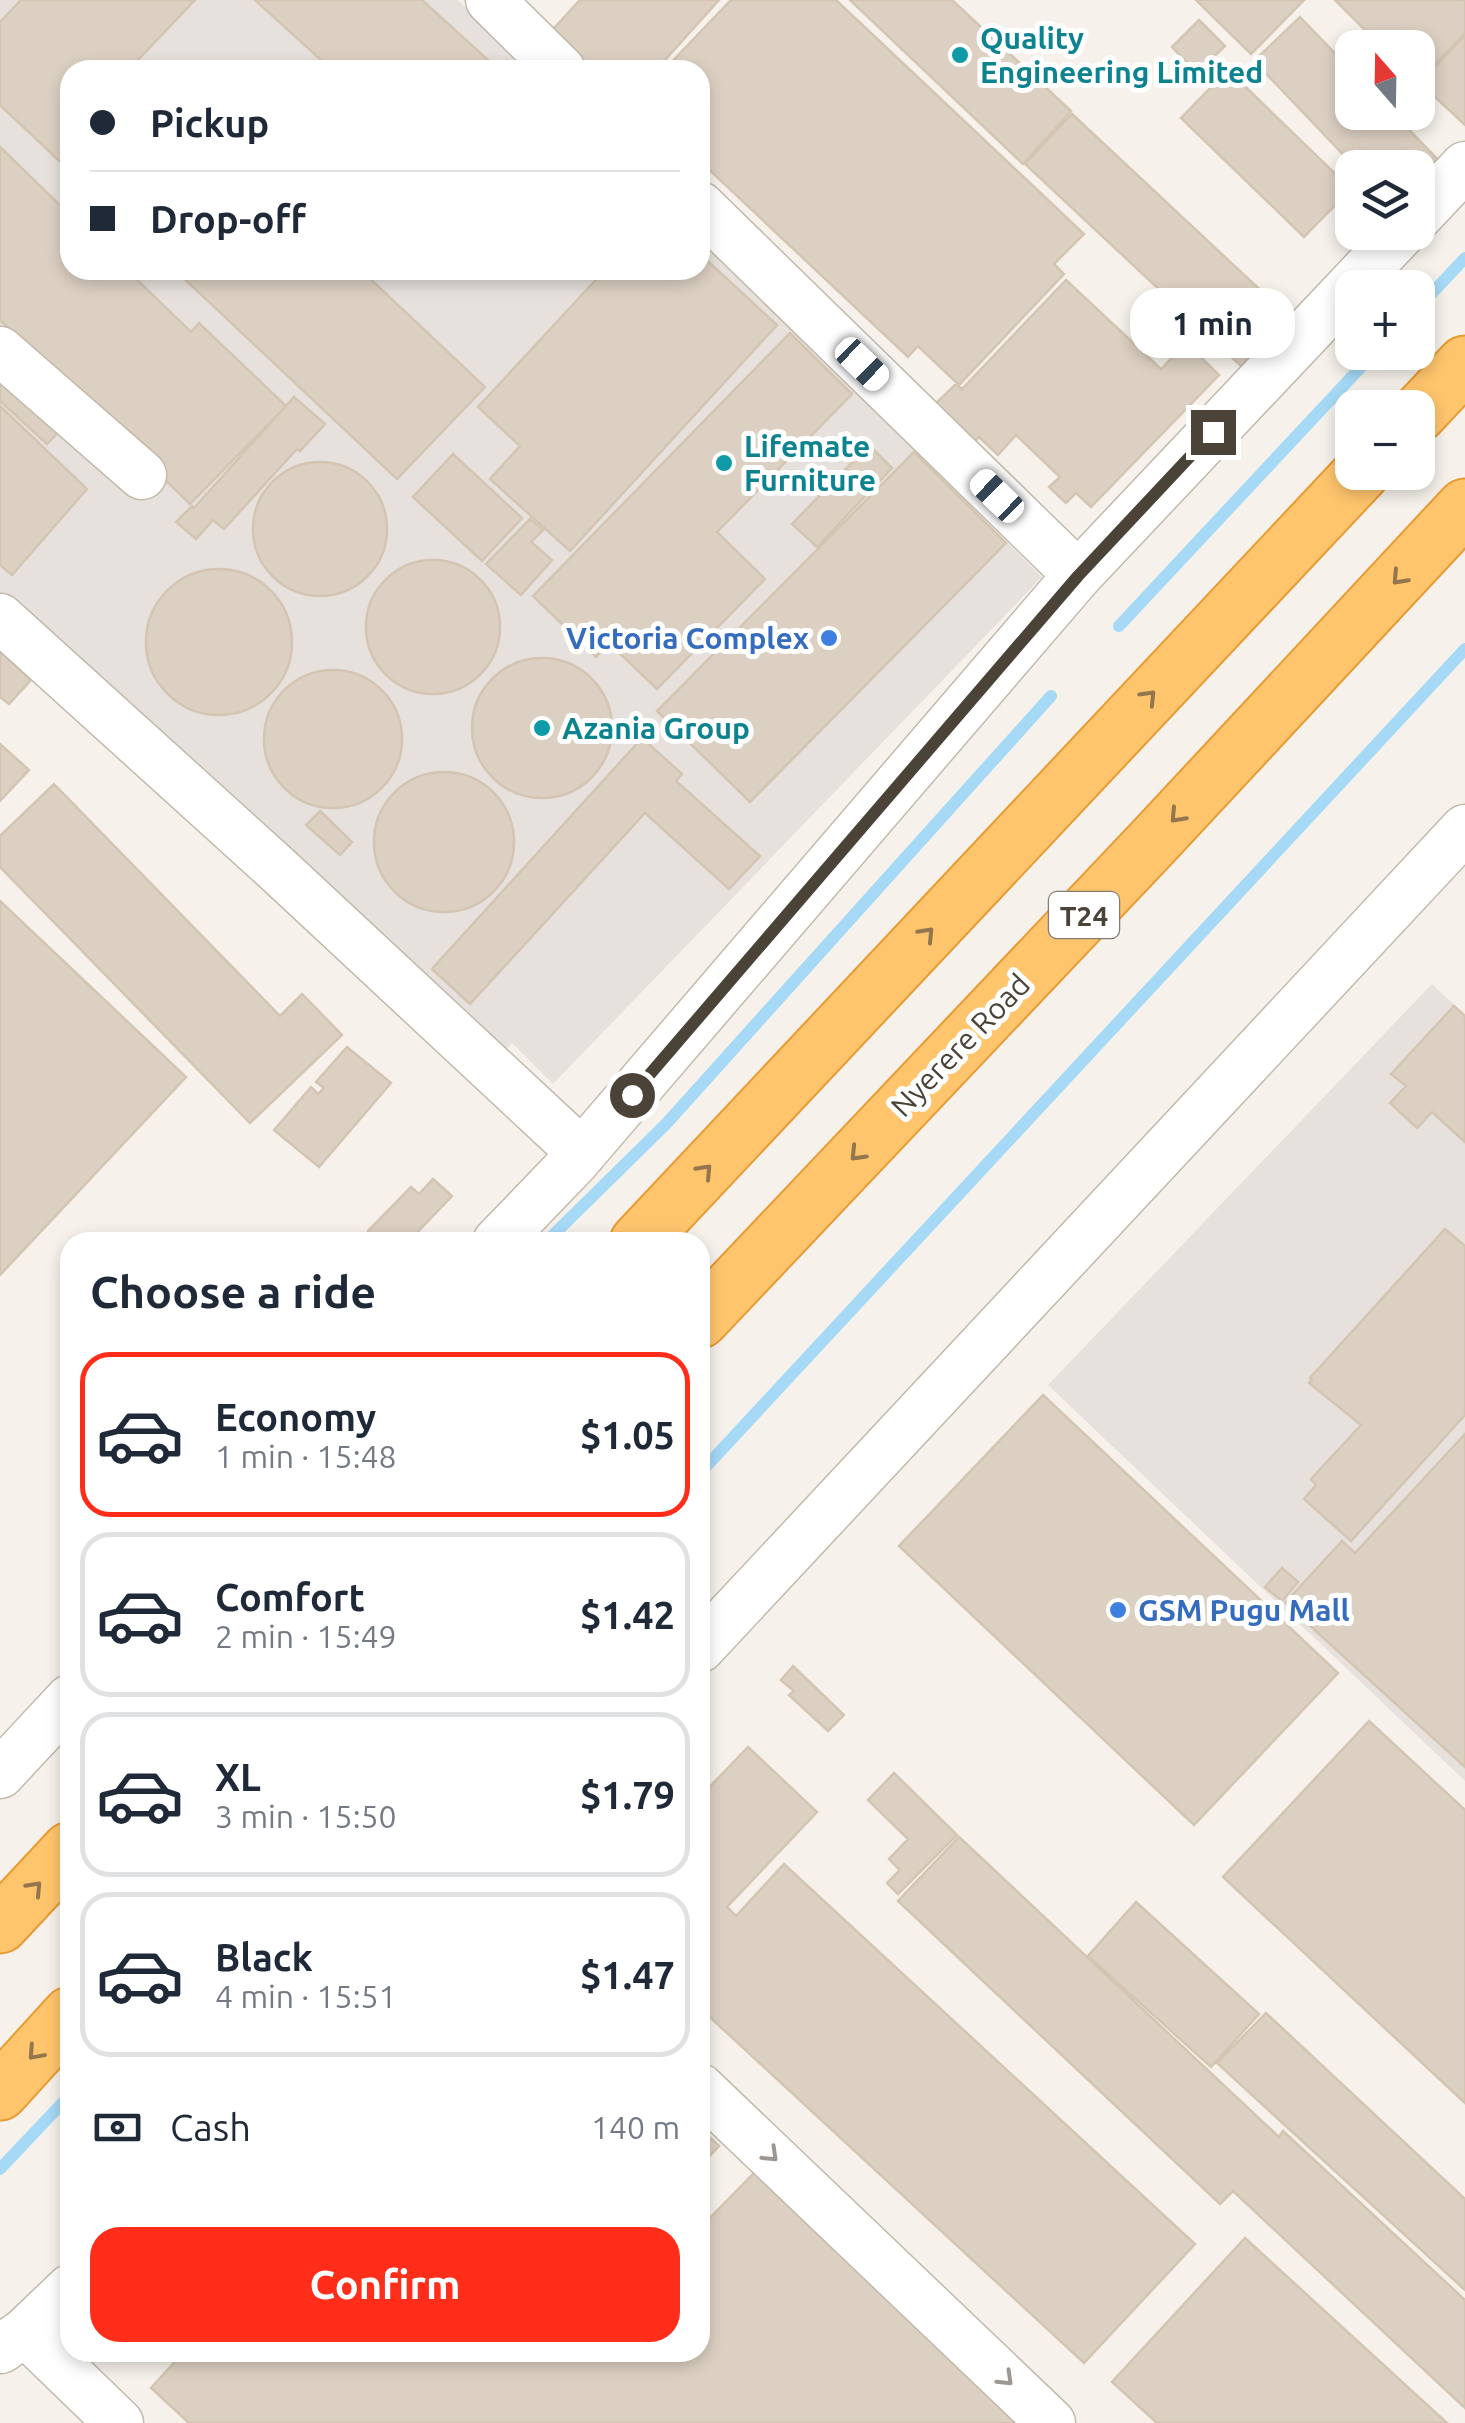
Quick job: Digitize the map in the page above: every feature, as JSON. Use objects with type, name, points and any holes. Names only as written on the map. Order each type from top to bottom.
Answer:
[{"type":"highway","points":[[1435,396],[1465,364]]},
{"type":"highway","points":[[647,1232],[1345,490]]},
{"type":"highway","name":"Nyerere Road","points":[[710,1309],[1465,507]]},
{"type":"highway","points":[[0,1925],[60,1861]]},
{"type":"highway","points":[[0,2092],[60,2025]]},
{"type":"street","points":[[490,0],[551,60]]},
{"type":"street","points":[[1435,198],[1465,166]]},
{"type":"street","points":[[710,216],[1078,576]]},
{"type":"street","points":[[506,1232],[582,1153],[1078,576],[1385,250]]},
{"type":"street","points":[[0,352],[142,475]]},
{"type":"street","points":[[0,618],[582,1153]]},
{"type":"street","points":[[710,1637],[1465,830]]},
{"type":"street","points":[[1,1771],[60,1709]]},
{"type":"street","points":[[710,2098],[1051,2423]]},
{"type":"street","points":[[60,2297],[13,2341],[118,2423]]},
{"type":"shaded area","points":[[0,0],[458,0],[519,60],[60,60],[60,280],[710,280],[710,249],[1042,577],[553,1084],[512,1043],[477,1081],[0,638]]},
{"type":"shaded area","points":[[1432,984],[1465,1015],[1465,1781],[1048,1385]]},
{"type":"building","points":[[21,0],[195,0],[138,60],[60,60],[60,162],[0,105],[0,22]]},
{"type":"building","points":[[255,0],[422,0],[488,60],[321,60]]},
{"type":"building","points":[[580,0],[719,0],[665,60],[569,60],[545,38]]},
{"type":"building","points":[[731,0],[836,0],[1084,234],[1054,264],[1064,274],[959,385],[918,346],[908,357],[710,170],[710,60],[674,60]]},
{"type":"building","name":"Quality Engineering Limited","points":[[850,0],[952,0],[1071,111],[1023,164]]},
{"type":"building","points":[[1196,0],[1304,0],[1251,54]]},
{"type":"building","points":[[1335,0],[1465,0],[1465,34],[1435,64],[1435,30],[1365,30]]},
{"type":"building","name":"Quality Engineering Limited","points":[[1300,17],[1335,53],[1335,130],[1409,130],[1428,150],[1339,150],[1254,61]]},
{"type":"building","points":[[1199,20],[1225,46],[1197,73],[1172,47]]},
{"type":"building","points":[[1465,35],[1465,125],[1435,97],[1435,67]]},
{"type":"building","name":"Quality Engineering Limited","points":[[1228,70],[1335,174],[1335,205],[1304,237],[1181,118]]},
{"type":"building","points":[[1072,114],[1288,316],[1241,366],[1025,164]]},
{"type":"building","points":[[0,147],[60,205],[60,280],[137,280],[191,332],[199,323],[286,406],[190,504],[0,320]]},
{"type":"building","points":[[710,263],[777,325],[570,551],[490,479],[520,446],[478,407],[596,280],[710,280]]},
{"type":"building","points":[[186,280],[372,280],[485,387],[397,479]]},
{"type":"building","points":[[1066,280],[1161,369],[1186,343],[1219,375],[1091,507],[1076,493],[1066,503],[1049,487],[1060,477],[1016,435],[998,455],[979,437],[971,445],[932,407],[956,384],[962,389]]},
{"type":"building","name":"Lifemate Furniture","points":[[790,333],[852,394],[717,532],[765,579],[657,689],[609,643],[596,657],[533,596]]},
{"type":"building","points":[[0,370],[62,428],[47,444],[0,401]]},
{"type":"building","points":[[294,397],[325,424],[224,529],[213,520],[196,539],[176,522],[194,508]]},
{"type":"building","points":[[0,406],[87,489],[12,575],[0,565]]},
{"type":"building","name":"Lifemate Furniture","points":[[869,445],[892,468],[817,547],[792,524]]},
{"type":"building","points":[[914,452],[1006,543],[750,802],[657,711]]},
{"type":"building","points":[[453,454],[522,518],[482,561],[413,497]]},
{"type":"building","points":[[320,462],[346,467],[367,482],[382,503],[387,529],[382,555],[367,576],[346,591],[320,596],[294,591],[273,576],[258,555],[253,529],[258,503],[273,482],[294,467]]},
{"type":"building","points":[[530,519],[543,530],[531,542],[552,560],[521,595],[486,564]]},
{"type":"building","points":[[433,560],[459,565],[481,579],[495,601],[500,627],[495,653],[481,675],[459,689],[433,694],[407,689],[385,675],[371,653],[366,627],[371,601],[385,579],[407,565]]},
{"type":"building","points":[[219,569],[247,575],[270,591],[286,614],[292,642],[286,670],[270,693],[247,709],[219,715],[191,709],[168,693],[152,670],[146,642],[152,614],[168,591],[191,575]]},
{"type":"building","points":[[0,651],[31,680],[9,704],[0,697]]},
{"type":"building","name":"Azania Group","points":[[542,658],[569,663],[591,679],[607,701],[612,728],[607,755],[591,777],[569,793],[542,798],[515,793],[493,777],[477,755],[472,728],[477,701],[493,679],[515,663]]},
{"type":"building","points":[[333,670],[359,675],[382,690],[397,713],[402,739],[397,765],[382,788],[359,803],[333,808],[307,803],[284,788],[269,765],[264,739],[269,713],[284,690],[307,675]]},
{"type":"building","points":[[642,738],[682,774],[676,781],[760,856],[729,889],[645,813],[470,1004],[432,969]]},
{"type":"building","points":[[0,744],[29,770],[0,801]]},
{"type":"building","name":"Azania Group","points":[[444,772],[471,778],[493,793],[508,815],[514,842],[508,869],[493,891],[471,906],[444,912],[417,906],[395,891],[380,869],[374,842],[380,815],[395,793],[417,778]]},
{"type":"building","points":[[54,784],[280,1016],[302,994],[342,1035],[250,1123],[0,867],[0,836]]},
{"type":"building","points":[[320,811],[352,842],[340,855],[306,825]]},
{"type":"building","points":[[0,901],[186,1077],[0,1275]]},
{"type":"building","points":[[1454,1006],[1465,1016],[1465,1142],[1432,1112],[1417,1128],[1390,1103],[1406,1086],[1391,1074]]},
{"type":"building","points":[[347,1047],[391,1083],[319,1167],[274,1130],[311,1087],[318,1094],[324,1088],[316,1082]]},
{"type":"building","points":[[433,1179],[452,1196],[418,1232],[368,1231],[411,1187],[419,1194]]},
{"type":"building","points":[[1445,1229],[1465,1246],[1465,1415],[1351,1541],[1304,1499],[1316,1485],[1311,1479],[1361,1425],[1309,1383],[1310,1378]]},
{"type":"building","name":"GSM Pugu Mall","points":[[1043,1395],[1338,1673],[1194,1825],[899,1546]]},
{"type":"building","points":[[1465,1434],[1465,1767],[1285,1603],[1342,1541],[1355,1553]]},
{"type":"building","points":[[1282,1568],[1298,1582],[1282,1601],[1265,1587]]},
{"type":"building","points":[[793,1666],[844,1715],[828,1731],[789,1695],[794,1691],[781,1680]]},
{"type":"building","points":[[1369,1721],[1465,1810],[1465,2103],[1223,1877]]},
{"type":"building","points":[[748,1747],[817,1812],[727,1907],[736,1916],[784,1864],[1195,2244],[1084,2363],[710,2017],[710,1787]]},
{"type":"building","points":[[894,1773],[957,1835],[898,1894],[887,1883],[900,1870],[889,1859],[908,1839],[868,1800]]},
{"type":"building","points":[[959,1837],[1279,2137],[1283,2131],[1465,2300],[1465,2408],[1233,2191],[1220,2204],[898,1901]]},
{"type":"building","points":[[1136,1902],[1259,2014],[1211,2067],[1088,1956]]},
{"type":"building","points":[[1266,2013],[1465,2199],[1465,2290],[1217,2063]]},
{"type":"building","points":[[710,2137],[719,2146],[710,2155]]},
{"type":"building","points":[[755,2172],[1025,2423],[189,2423],[151,2388],[175,2362],[710,2362],[710,2218]]},
{"type":"building","points":[[1245,2238],[1447,2423],[1157,2423],[1112,2382]]},
{"type":"waterway","points":[[1435,290],[1465,258]]},
{"type":"waterway","points":[[1119,626],[1358,370]]},
{"type":"waterway","points":[[710,1462],[1465,649]]},
{"type":"waterway","points":[[556,1232],[666,1124],[1051,696]]},
{"type":"waterway","points":[[0,2169],[60,2106]]},
{"type":"place","name":"Quality Engineering Limited","points":[[960,55]]},
{"type":"place","name":"Lifemate Furniture","points":[[724,463]]},
{"type":"place","name":"Victoria Complex","points":[[829,638]]},
{"type":"place","name":"Azania Group","points":[[542,728]]},
{"type":"place","name":"GSM Pugu Mall","points":[[1118,1610]]},
{"type":"route","points":[[632,1095],[1078,576],[1213,432]]}]
